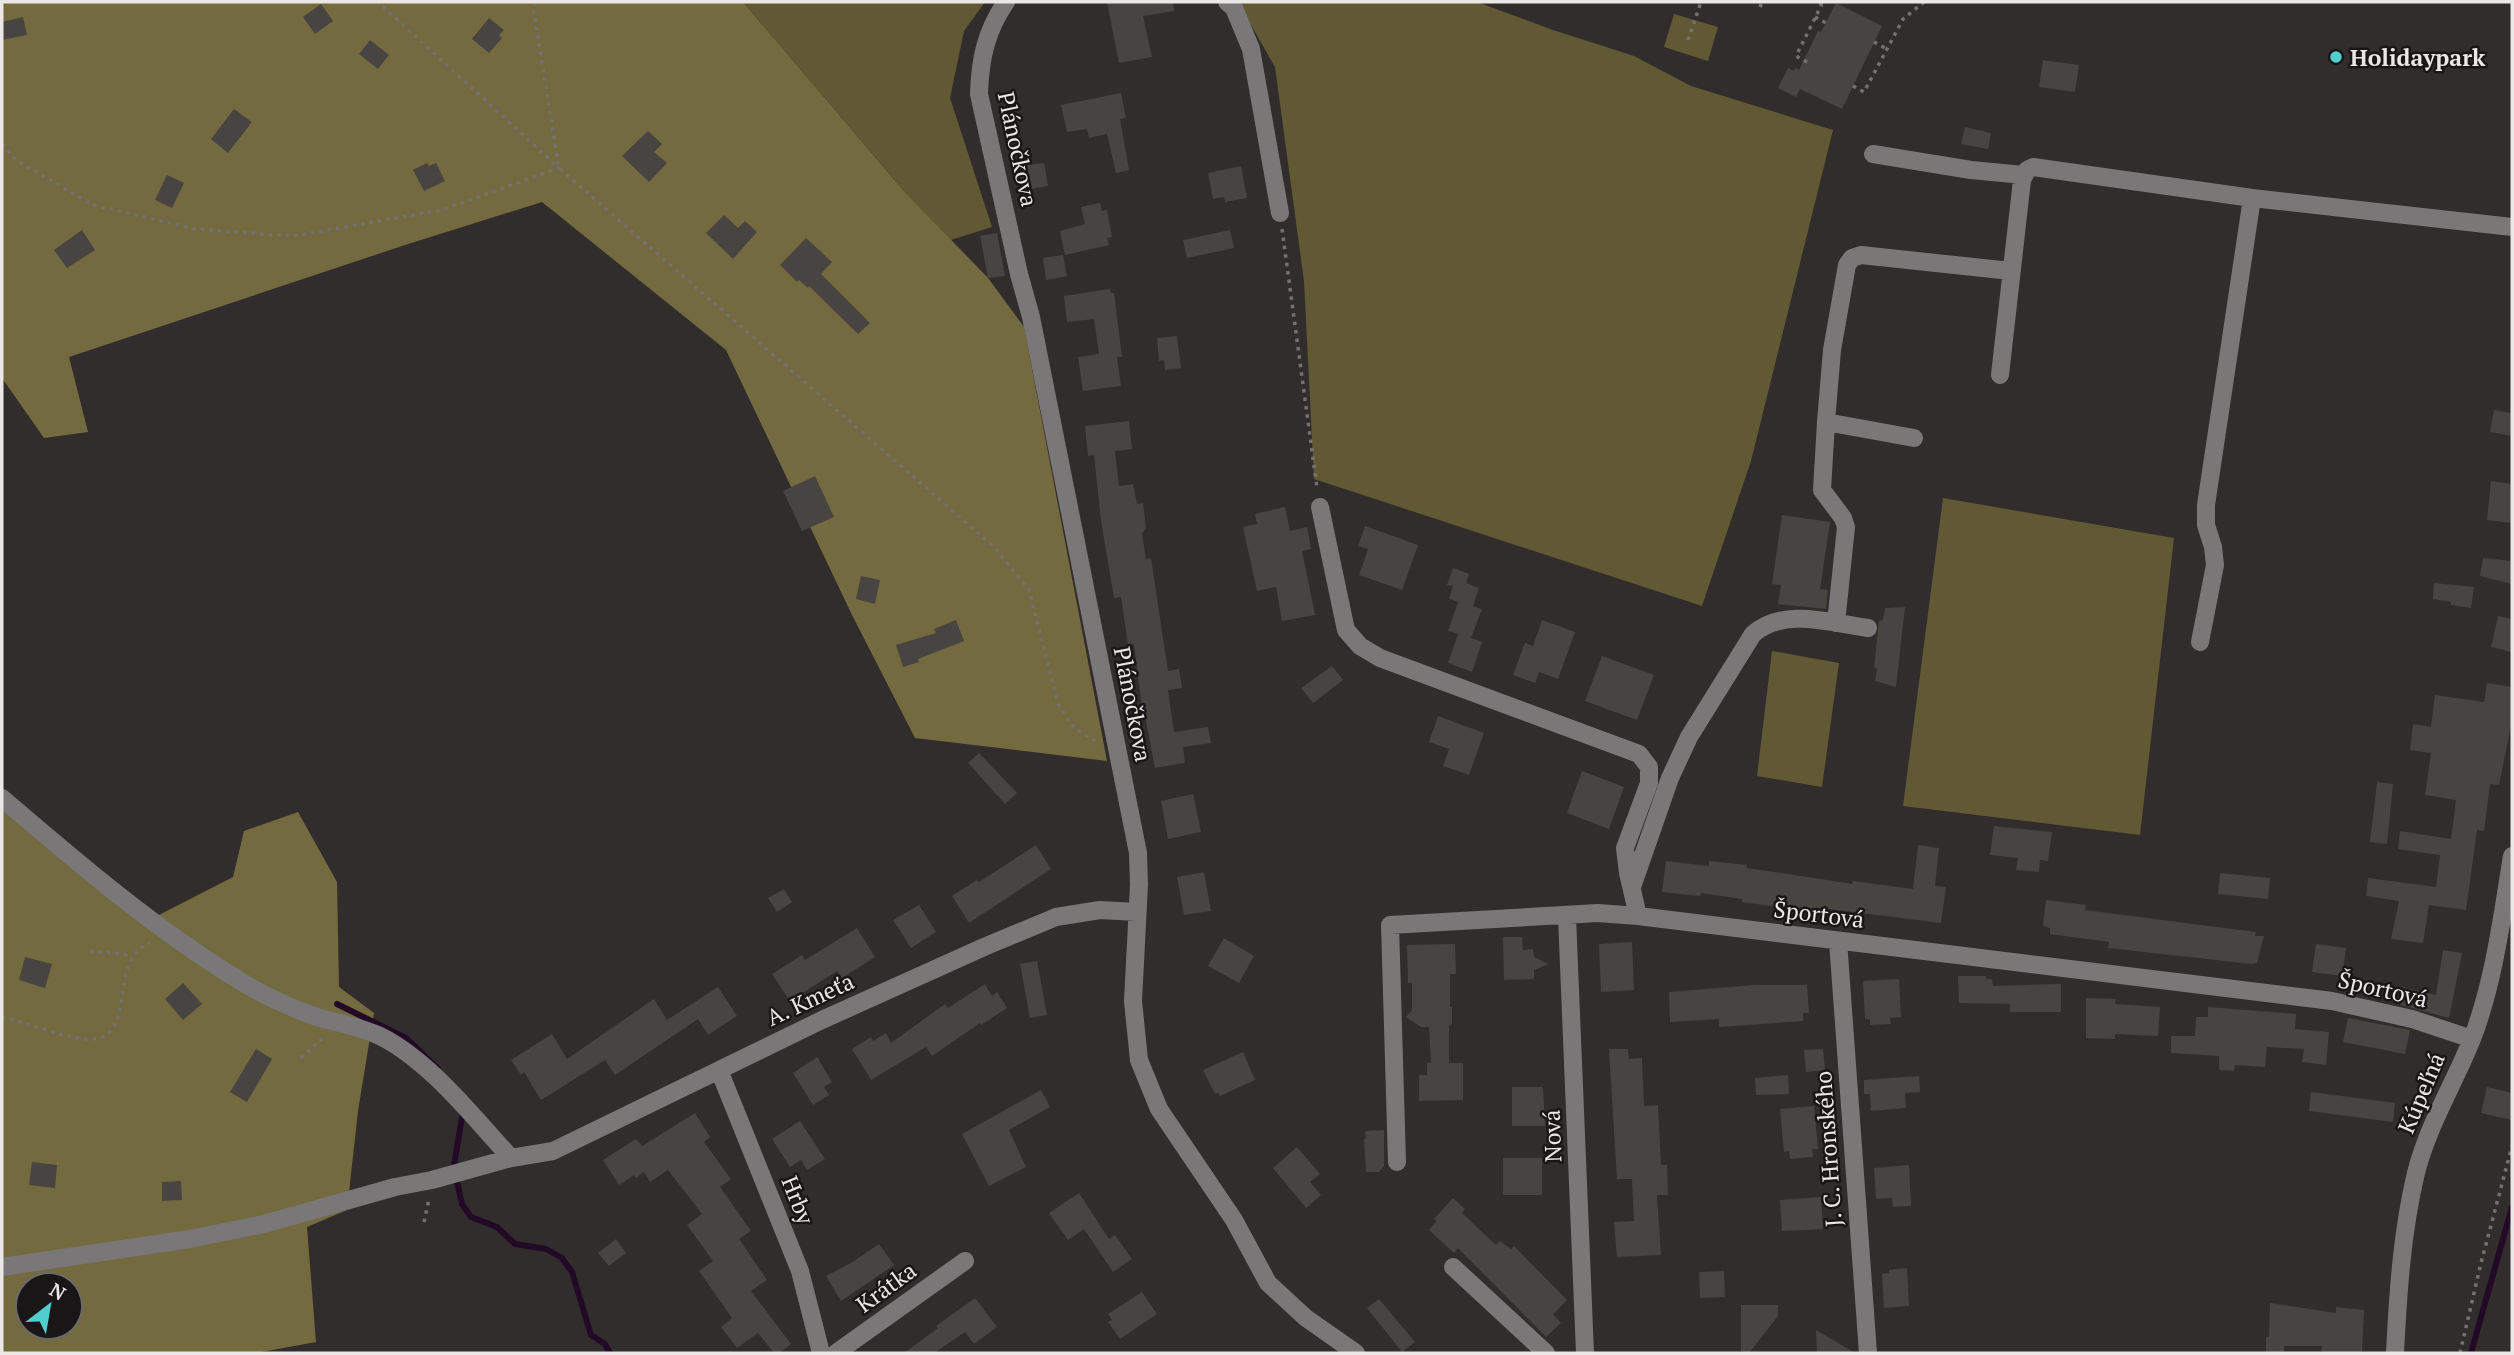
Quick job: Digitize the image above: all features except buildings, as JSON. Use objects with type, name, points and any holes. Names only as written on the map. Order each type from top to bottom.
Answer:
[{"type":"street","name":"Plánočkova","points":[[1006,2],[986,39],[979,66],[979,94],[1044,380],[1138,853],[1133,1001],[1139,1060],[1159,1109],[1234,1220],[1268,1283],[1306,1318],[1356,1353]]},
{"type":"street","points":[[1227,2],[1234,8],[1251,49],[1280,213]]},
{"type":"street","points":[[1873,154],[1971,170],[2024,175]]},
{"type":"street","points":[[2000,375],[2024,175],[2033,167],[2252,198],[2512,226]]},
{"type":"street","points":[[2200,642],[2215,565],[2206,525],[2206,505],[2252,198]]},
{"type":"street","points":[[1836,623],[1846,527],[1843,518],[1822,490],[1832,350],[1847,265],[1852,258],[1861,255],[2011,271]]},
{"type":"street","points":[[1826,422],[1914,438]]},
{"type":"street","points":[[1320,507],[1346,630],[1360,646],[1380,658],[1639,754],[1648,767],[1649,783],[1625,848],[1638,916]]},
{"type":"street","points":[[1631,888],[1670,778],[1689,737],[1753,634],[1764,624],[1797,618],[1868,628]]},
{"type":"street","points":[[2,798],[73,859],[175,936],[239,980],[275,1000],[378,1035],[402,1050],[449,1092],[511,1158]]},
{"type":"street","name":"Kúpeľná","points":[[2395,1353],[2402,1256],[2416,1172],[2434,1121],[2472,1040],[2488,986],[2512,856]]},
{"type":"street","name":"A. Kmeťa","points":[[2,1267],[122,1251],[240,1229],[511,1158],[553,1151],[959,958],[1056,917],[1100,910],[1137,912]]},
{"type":"street","name":"Športová","points":[[1398,1162],[1390,925],[1598,914],[1638,916],[2332,1001],[2412,1019],[2472,1040]]},
{"type":"street","name":"Nová","points":[[1567,917],[1585,1353]]},
{"type":"street","name":"J. C. Hronského","points":[[1838,941],[1868,1353]]},
{"type":"street","name":"Hrby","points":[[719,1070],[800,1271],[821,1353]]},
{"type":"street","name":"Krátka","points":[[836,1353],[965,1261]]},
{"type":"street","points":[[1452,1266],[1546,1353]]},
{"type":"path","points":[[378,2],[559,168],[994,548],[1029,590],[1058,704],[1074,728],[1117,754]]},
{"type":"path","points":[[535,2],[533,7],[559,168]]},
{"type":"path","points":[[1688,40],[1701,2]]},
{"type":"path","points":[[1807,62],[1796,57],[1821,2]]},
{"type":"path","points":[[1853,86],[1864,92],[1903,19],[1924,2]]},
{"type":"path","points":[[1815,18],[1826,23]]},
{"type":"path","points":[[1874,42],[1887,49]]},
{"type":"path","points":[[2,144],[16,160],[93,205],[197,229],[293,236],[442,210],[559,168]]},
{"type":"path","points":[[1280,213],[1320,507]]},
{"type":"path","points":[[2,1017],[85,1039],[104,1036],[120,1014],[123,982],[132,954],[141,947],[175,936]]},
{"type":"path","points":[[90,951],[132,954]]},
{"type":"path","points":[[300,1058],[337,1023]]},
{"type":"path","points":[[2460,1353],[2512,1146]]},
{"type":"shaded area","points":[[2,2],[743,2],[904,191],[988,278],[1024,327],[1107,761],[915,738],[852,615],[726,350],[542,202],[69,357],[88,432],[44,438],[2,378]]},
{"type":"shaded area","points":[[743,2],[985,2],[964,31],[950,98],[992,227],[951,240],[905,192]]},
{"type":"shaded area","points":[[1238,2],[1477,2],[1634,56],[1691,86],[1833,130],[1751,461],[1702,606],[1314,479],[1304,281],[1275,67]]},
{"type":"shaded area","points":[[1674,14],[1718,27],[1708,61],[1664,47]]},
{"type":"shaded area","points":[[1943,498],[2174,538],[2140,835],[1903,806]]},
{"type":"shaded area","points":[[1772,651],[1839,663],[1822,787],[1757,776]]},
{"type":"shaded area","points":[[2,790],[155,917],[233,877],[244,831],[298,812],[337,882],[339,987],[374,1013],[358,1111],[347,1210],[307,1227],[316,1342],[256,1353],[2,1353]]},
{"type":"waterway","points":[[337,1004],[406,1038],[438,1069]]},
{"type":"waterway","points":[[454,1166],[462,1117]]},
{"type":"waterway","points":[[457,1182],[462,1204],[471,1217],[497,1227],[515,1244],[546,1249],[562,1258],[572,1272],[591,1335],[605,1344],[610,1353]]},
{"type":"waterway","points":[[2471,1353],[2512,1207]]},
{"type":"place","name":"Holidaypark","points":[[2336,57]]}]
